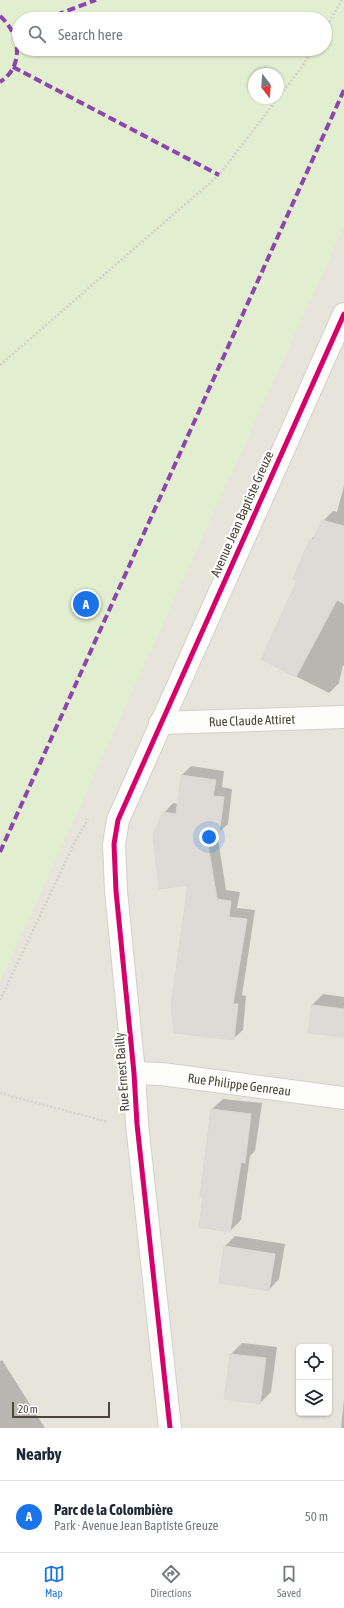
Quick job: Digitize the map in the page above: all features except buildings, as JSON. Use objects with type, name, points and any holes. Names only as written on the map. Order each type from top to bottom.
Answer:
[{"type":"street","name":"Avenue Jean Baptiste Greuze","points":[[160,723],[344,314]]},
{"type":"street","name":"Rue Claude Attiret","points":[[160,723],[344,717]]},
{"type":"street","name":"Rue Ernest Bailly","points":[[160,723],[118,820],[114,844],[116,891],[134,1073],[137,1124],[170,1428]]},
{"type":"street","name":"Rue Philippe Genreau","points":[[134,1073],[162,1074],[344,1098]]},
{"type":"path","points":[[332,17],[342,0]]},
{"type":"path","points":[[0,365],[219,175],[302,68],[309,56]]},
{"type":"path","points":[[0,1000],[74,844],[93,810],[118,820]]},
{"type":"path","points":[[0,1093],[120,1125],[137,1124]]},
{"type":"shaded area","points":[[0,0],[344,0],[344,1428],[0,1428]]},
{"type":"green space","points":[[0,0],[344,0],[344,226],[0,982]]},
{"type":"marked path","points":[[64,12],[96,0]]},
{"type":"marked path","points":[[0,16],[12,31]]},
{"type":"marked path","points":[[0,82],[8,75],[13,67],[16,56]]},
{"type":"marked path","points":[[13,67],[219,175]]},
{"type":"marked path","points":[[0,852],[344,90]]},
{"type":"cycle path","points":[[170,1428],[137,1124],[134,1073],[116,891],[114,844],[118,820],[344,314]]},
{"type":"place","name":"Parc de la Colombière","points":[[86,604]]}]
